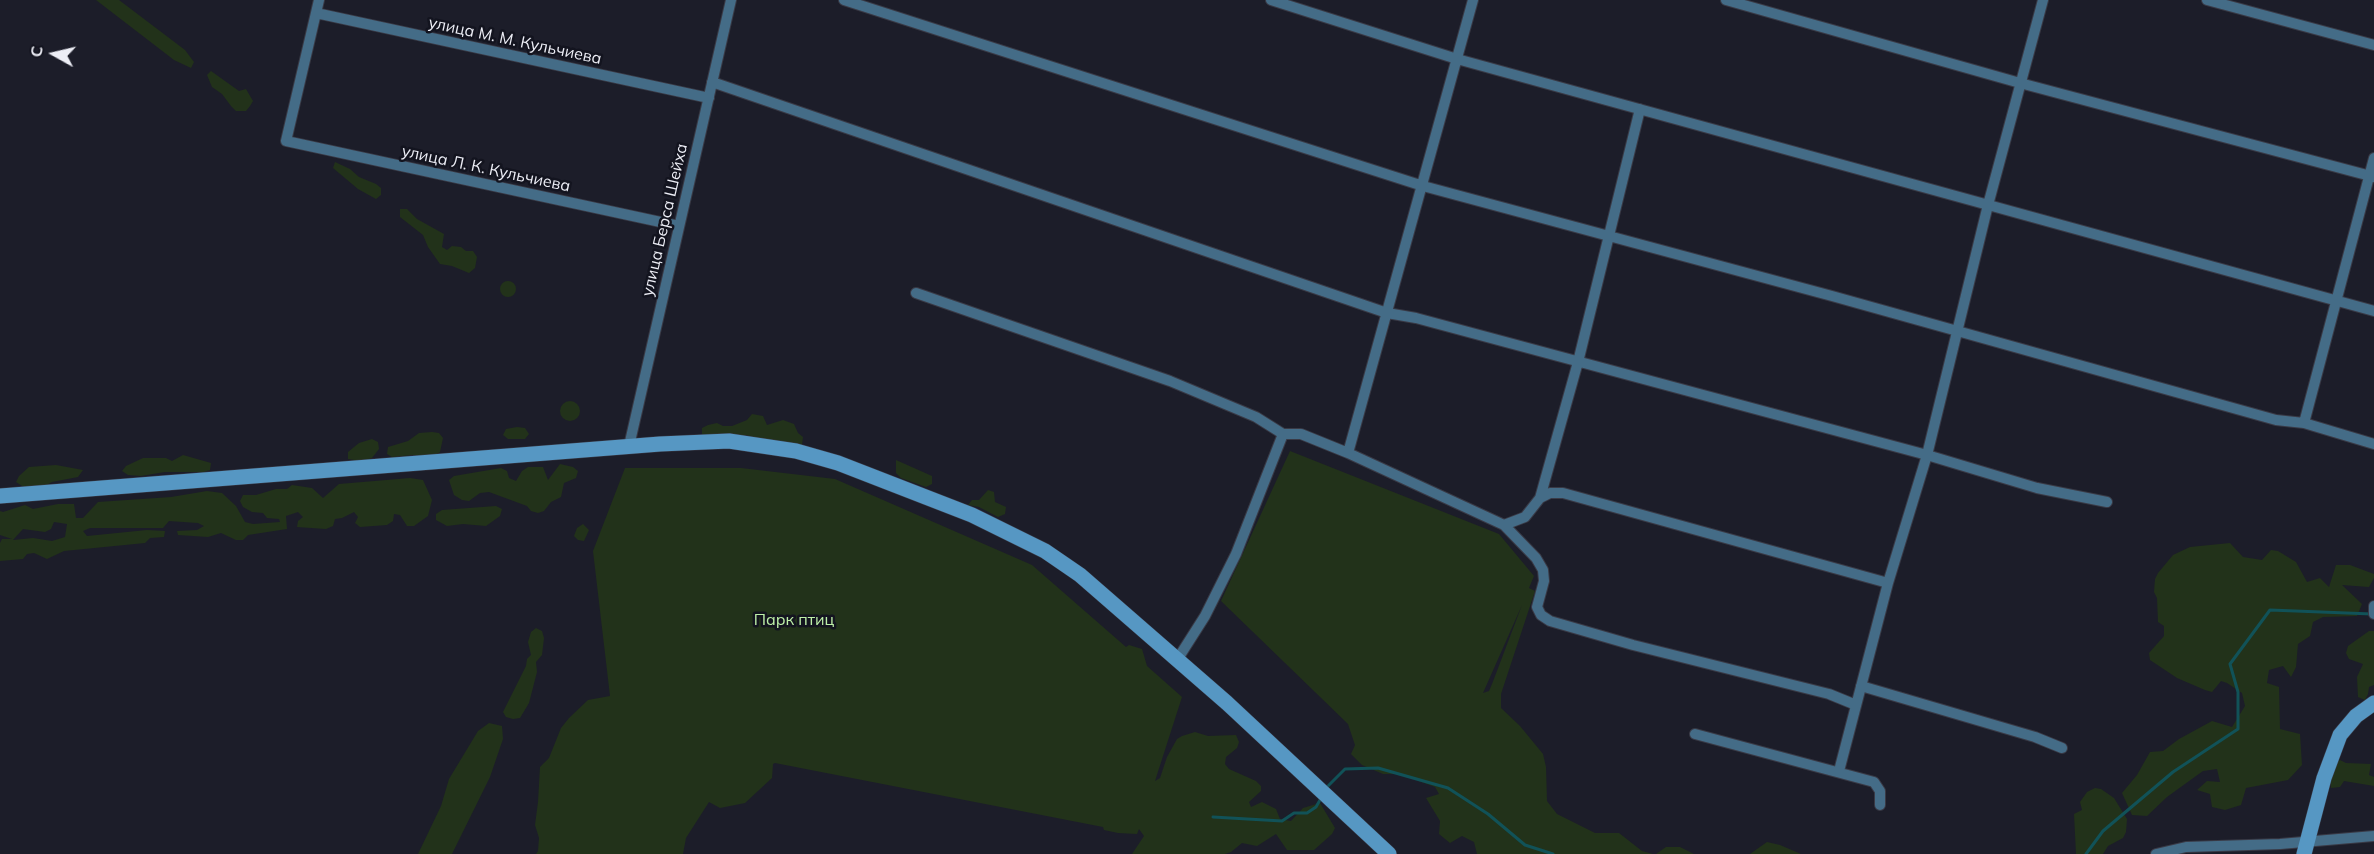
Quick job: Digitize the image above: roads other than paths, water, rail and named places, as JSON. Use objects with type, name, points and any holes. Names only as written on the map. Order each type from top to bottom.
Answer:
[{"type":"main road","points":[[0,496],[629,446],[729,441],[796,451],[838,462],[972,515],[1045,551],[1080,575],[1227,703],[1389,854]]},
{"type":"main road","points":[[2305,847],[2324,778],[2340,735],[2355,716],[2374,703]]},
{"type":"street","points":[[316,13],[319,0]]},
{"type":"street","name":"улица Берса Шейха","points":[[629,446],[731,0]]},
{"type":"street","points":[[844,0],[1423,186],[1958,330],[2276,420],[2304,423],[2374,444]]},
{"type":"street","points":[[1271,0],[1457,59],[2374,311]]},
{"type":"street","points":[[1348,453],[1473,0]]},
{"type":"street","points":[[1726,0],[2020,83],[2372,177]]},
{"type":"street","points":[[1839,771],[1888,583],[1927,455],[1988,205],[2043,0]]},
{"type":"street","points":[[2207,0],[2374,45]]},
{"type":"street","name":"улица М. М. Кульчиева","points":[[316,13],[708,98]]},
{"type":"street","name":"улица Л. К. Кульчиева","points":[[316,13],[286,141],[679,226]]},
{"type":"street","points":[[712,82],[1387,314],[1416,318],[1927,455],[2037,488],[2107,502]]},
{"type":"street","points":[[1504,525],[1525,517],[1540,498],[1578,363],[1640,109]]},
{"type":"street","points":[[2304,423],[2372,177],[2374,158]]},
{"type":"street","points":[[916,292],[1170,381],[1256,417],[1283,434],[1301,434],[1348,453],[1504,525],[1536,558],[1543,570],[1544,581],[1537,606],[1541,615],[1550,621],[1633,645],[1829,694],[1856,705]]},
{"type":"street","points":[[1177,660],[1205,616],[1236,554],[1283,434]]},
{"type":"street","points":[[1540,498],[1550,493],[1563,493],[1888,583]]},
{"type":"street","points":[[2374,606],[2374,614]]},
{"type":"street","points":[[1861,686],[2035,737],[2062,748]]},
{"type":"street","points":[[1695,734],[1874,782],[1880,791],[1880,805]]},
{"type":"street","points":[[2156,854],[2186,847],[2280,844],[2305,847],[2374,836]]},
{"type":"waterway","points":[[2086,854],[2103,831],[2173,772],[2238,729],[2238,692],[2230,664],[2270,610],[2372,614]]},
{"type":"waterway","points":[[1328,786],[1345,769],[1378,768],[1448,788],[1488,814],[1525,845],[1553,854]]},
{"type":"waterway","points":[[1213,817],[1282,821],[1294,813],[1307,813],[1316,807],[1320,800]]},
{"type":"park label","name":"Парк птиц","points":[[794,620]]}]
